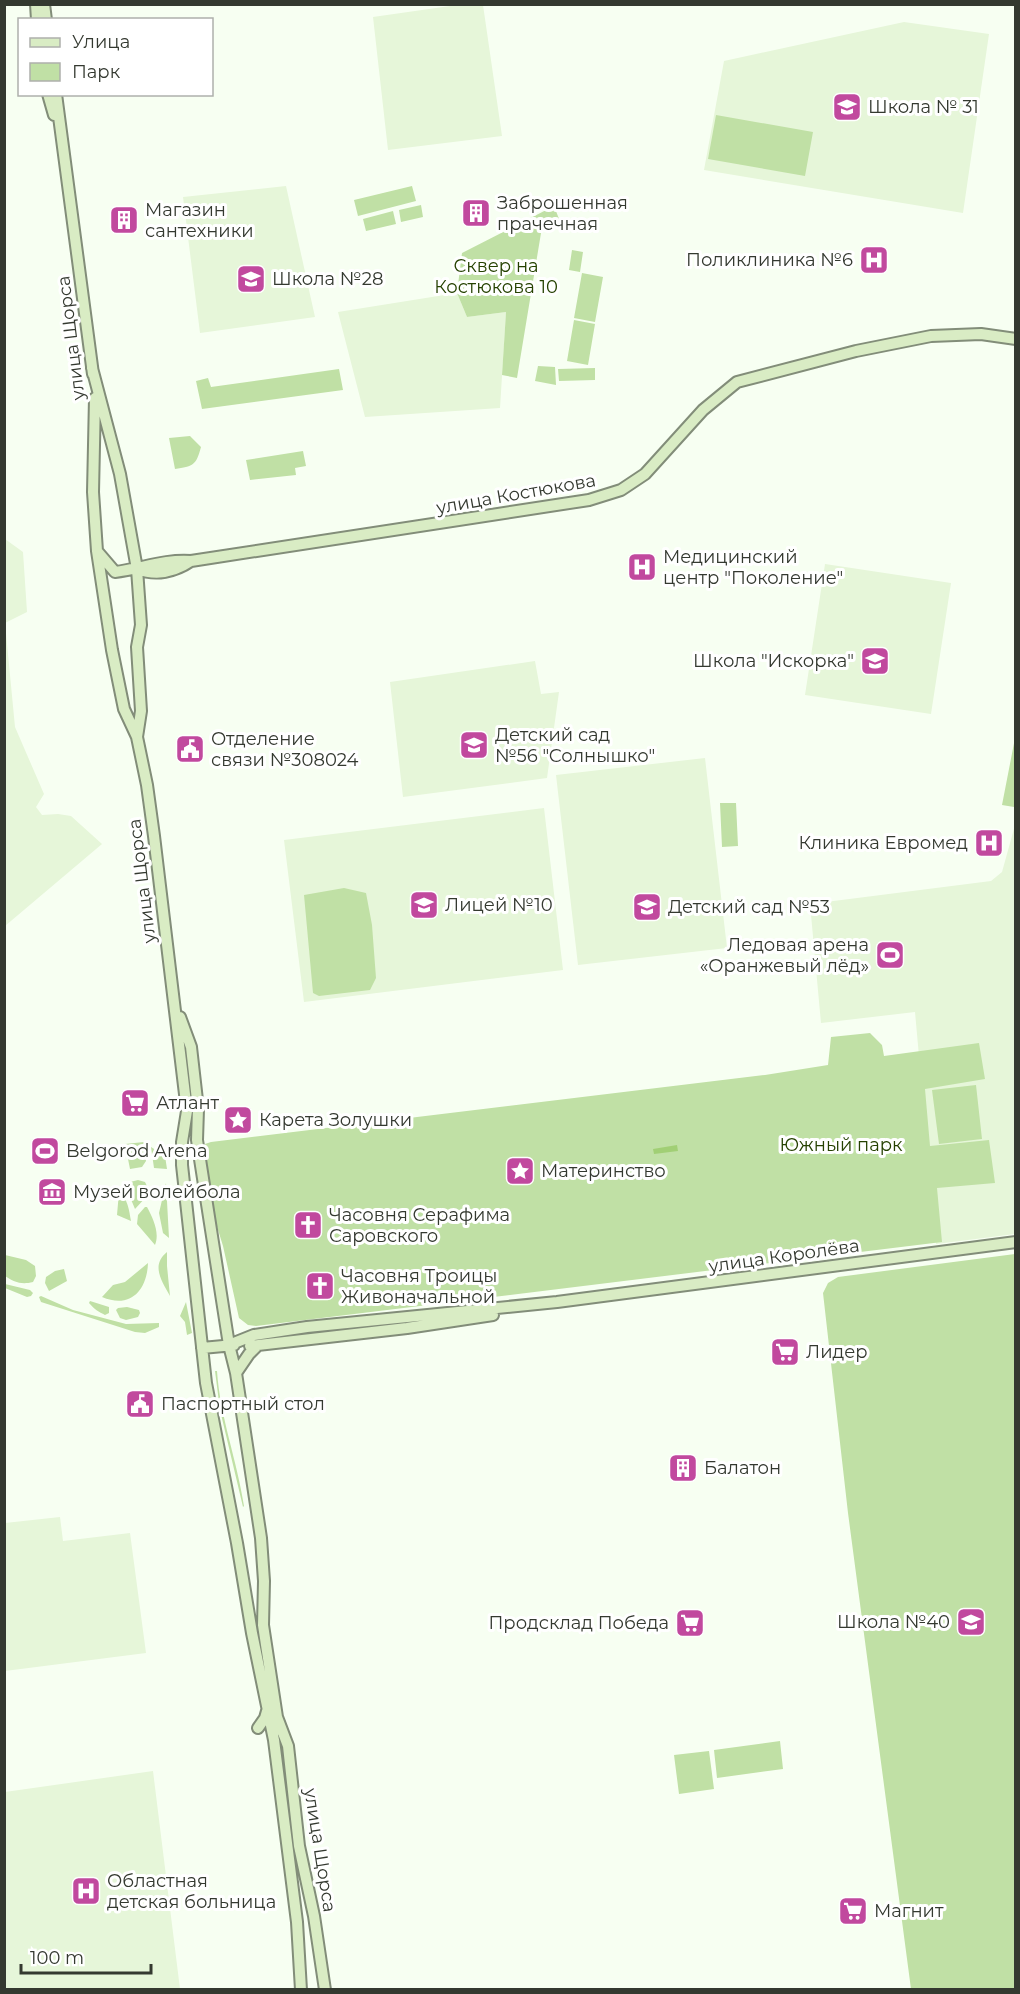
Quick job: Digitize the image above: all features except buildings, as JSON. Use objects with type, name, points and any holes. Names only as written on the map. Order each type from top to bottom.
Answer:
[{"type":"main road","points":[[49,96],[62,141]]},
{"type":"main road","name":"улица Щорса","points":[[56,96],[97,409],[93,492],[97,551],[124,710],[137,737],[147,785],[187,1111],[182,1142],[182,1165],[206,1383],[271,1716],[288,1746],[299,1846],[314,1916],[325,1989]]},
{"type":"main road","name":"улица Костюкова","points":[[97,551],[115,572],[137,569],[157,562],[191,561],[589,500],[621,490],[645,474],[703,410],[737,382],[856,351],[931,336],[981,334],[1016,339]]},
{"type":"main road","name":"улица Щорса","points":[[92,368],[122,483],[137,569],[141,625],[137,647],[141,711],[137,737]]},
{"type":"main road","name":"улица Щорса","points":[[173,997],[191,1047],[198,1109],[197,1140],[261,1538],[264,1581],[263,1625],[271,1716],[297,1922],[301,1989]]},
{"type":"main road","name":"улица Королёва","points":[[229,1345],[254,1335],[307,1327],[556,1302],[1016,1242]]},
{"type":"main road","name":"улица Королёва","points":[[229,1345],[256,1347],[462,1321],[556,1302]]},
{"type":"main road","points":[[202,1348],[229,1345]]},
{"type":"main road","points":[[236,1373],[256,1347]]},
{"type":"main road","points":[[258,1728],[266,1718],[271,1716]]},
{"type":"shaded area","points":[[464,4],[483,5],[502,136],[388,150],[373,17]]},
{"type":"shaded area","name":"Школа № 31","points":[[904,22],[989,34],[963,213],[704,170],[724,61]]},
{"type":"shaded area","points":[[286,186],[315,317],[200,333],[183,197]]},
{"type":"shaded area","points":[[457,293],[467,317],[506,312],[500,408],[365,417],[338,312]]},
{"type":"shaded area","points":[[5,539],[23,552],[27,612],[5,623]]},
{"type":"shaded area","name":"Школа \"Искорка\"","points":[[825,564],[951,583],[931,714],[805,695]]},
{"type":"shaded area","points":[[5,623],[15,727],[44,794],[36,807],[42,815],[71,816],[102,844],[5,926]]},
{"type":"shaded area","name":"Детский сад №56 \"Солнышко\"","points":[[535,661],[541,694],[559,692],[547,778],[403,797],[390,682]]},
{"type":"shaded area","points":[[705,758],[727,948],[578,965],[556,775]]},
{"type":"shaded area","name":"Лицей №10","points":[[544,808],[563,970],[304,1002],[284,840]]},
{"type":"shaded area","points":[[1015,825],[1015,1234],[936,1244],[915,1012],[821,1023],[810,904],[991,881],[1002,872]]},
{"type":"shaded area","points":[[677,1145],[678,1151],[654,1154],[653,1149]]},
{"type":"shaded area","points":[[60,1517],[63,1541],[130,1533],[146,1653],[5,1671],[5,1523]]},
{"type":"shaded area","name":"Областная детская больница","points":[[153,1771],[180,1989],[5,1989],[5,1792]]},
{"type":"green space","points":[[716,115],[813,132],[805,176],[708,159]]},
{"type":"green space","points":[[412,186],[416,201],[358,216],[354,200]]},
{"type":"green space","points":[[421,205],[423,217],[401,222],[399,210]]},
{"type":"green space","name":"Сквер на Костюкова 10","points":[[554,206],[561,224],[543,221],[517,378],[502,375],[506,312],[467,317],[457,293],[462,253]]},
{"type":"green space","points":[[393,211],[396,224],[366,231],[363,219]]},
{"type":"green space","points":[[572,250],[583,252],[580,272],[569,270]]},
{"type":"green space","points":[[582,273],[603,277],[595,322],[574,318]]},
{"type":"green space","points":[[574,320],[595,324],[588,365],[567,361]]},
{"type":"green space","points":[[538,366],[555,367],[556,385],[535,381]]},
{"type":"green space","points":[[595,368],[595,380],[559,381],[558,369]]},
{"type":"green space","points":[[339,369],[343,390],[202,409],[196,381],[208,378],[211,387]]},
{"type":"green space","points":[[190,436],[201,447],[197,458],[190,466],[175,469],[169,438]]},
{"type":"green space","points":[[303,451],[306,466],[295,468],[296,475],[250,480],[246,460]]},
{"type":"green space","points":[[1015,738],[1016,802],[1014,807],[1002,805]]},
{"type":"green space","points":[[720,803],[736,803],[738,846],[722,847]]},
{"type":"green space","points":[[344,888],[366,893],[372,925],[376,978],[370,990],[319,996],[313,993],[304,895]]},
{"type":"green space","name":"Южный парк","points":[[870,1033],[882,1045],[884,1056],[979,1043],[985,1079],[925,1089],[930,1146],[989,1140],[995,1183],[937,1188],[942,1242],[256,1326],[248,1325],[239,1318],[223,1246],[210,1204],[203,1150],[205,1144],[765,1075],[828,1065],[831,1037]]},
{"type":"green space","points":[[976,1085],[982,1139],[939,1144],[932,1090]]},
{"type":"green space","points":[[144,1142],[146,1161],[142,1167],[130,1169],[125,1144]]},
{"type":"green space","points":[[151,1147],[165,1156],[167,1169],[154,1168]]},
{"type":"green space","points":[[138,1180],[145,1182],[148,1188],[147,1196],[135,1209],[123,1187]]},
{"type":"green space","points":[[166,1183],[169,1238],[163,1233],[159,1213]]},
{"type":"green space","points":[[119,1192],[126,1201],[131,1221],[117,1215]]},
{"type":"green space","points":[[145,1207],[155,1226],[157,1236],[155,1245],[137,1224],[138,1215]]},
{"type":"green space","points":[[167,1252],[170,1296],[159,1273],[159,1262]]},
{"type":"green space","points":[[1015,1254],[1015,1989],[911,1989],[848,1513],[823,1293],[828,1283],[838,1277]]},
{"type":"green space","points":[[5,1255],[26,1260],[35,1266],[36,1276],[33,1282],[18,1282],[5,1276]]},
{"type":"green space","points":[[148,1263],[144,1282],[135,1295],[121,1301],[102,1297],[113,1285],[125,1282]]},
{"type":"green space","points":[[64,1269],[67,1281],[49,1291],[45,1283],[46,1277],[55,1271]]},
{"type":"green space","points":[[5,1284],[30,1290],[33,1293],[27,1297],[5,1288]]},
{"type":"green space","points":[[39,1297],[73,1310],[126,1324],[159,1323],[159,1327],[145,1333],[135,1332],[41,1302]]},
{"type":"green space","points":[[90,1301],[109,1307],[109,1313],[105,1315],[93,1307]]},
{"type":"green space","points":[[186,1302],[192,1333],[187,1335],[185,1322],[180,1316]]},
{"type":"green space","points":[[127,1307],[139,1310],[138,1317],[126,1320],[120,1318],[116,1310]]},
{"type":"green space","points":[[215,1371],[217,1371],[243,1507],[220,1410]]},
{"type":"green space","points":[[780,1741],[783,1769],[717,1778],[714,1750]]},
{"type":"green space","points":[[709,1751],[714,1789],[679,1794],[674,1755]]},
{"type":"place","name":"Школа № 31","points":[[847,107]]},
{"type":"place","name":"Заброшенная прачечная","points":[[476,213]]},
{"type":"place","name":"Магазин сантехники","points":[[124,220]]},
{"type":"place","name":"Поликлиника №6","points":[[874,260]]},
{"type":"place","name":"Школа №28","points":[[251,279]]},
{"type":"place","name":"Медицинский центр \"Поколение\"","points":[[642,567]]},
{"type":"place","name":"Школа \"Искорка\"","points":[[875,661]]},
{"type":"place","name":"Детский сад №56 \"Солнышко\"","points":[[474,745]]},
{"type":"place","name":"Отделение связи №308024","points":[[190,749]]},
{"type":"place","name":"Клиника Евромед","points":[[989,843]]},
{"type":"place","name":"Лицей №10","points":[[424,905]]},
{"type":"place","name":"Детский сад №53","points":[[647,907]]},
{"type":"place","name":"Ледовая арена «Оранжевый лёд»","points":[[890,955]]},
{"type":"place","name":"Атлант","points":[[135,1103]]},
{"type":"place","name":"Карета Золушки","points":[[238,1120]]},
{"type":"place","name":"Belgorod Arena","points":[[45,1151]]},
{"type":"place","name":"Материнство","points":[[520,1171]]},
{"type":"place","name":"Музей волейбола","points":[[52,1192]]},
{"type":"place","name":"Часовня Серафима Саровского","points":[[308,1225]]},
{"type":"place","name":"Часовня Троицы Живоначальной","points":[[320,1286]]},
{"type":"place","name":"Лидер","points":[[785,1352]]},
{"type":"place","name":"Паспортный стол","points":[[140,1404]]},
{"type":"place","name":"Балатон","points":[[683,1468]]},
{"type":"place","name":"Школа №40","points":[[971,1622]]},
{"type":"place","name":"Продсклад Победа","points":[[690,1623]]},
{"type":"place","name":"Областная детская больница","points":[[86,1891]]},
{"type":"place","name":"Магнит","points":[[853,1911]]}]
